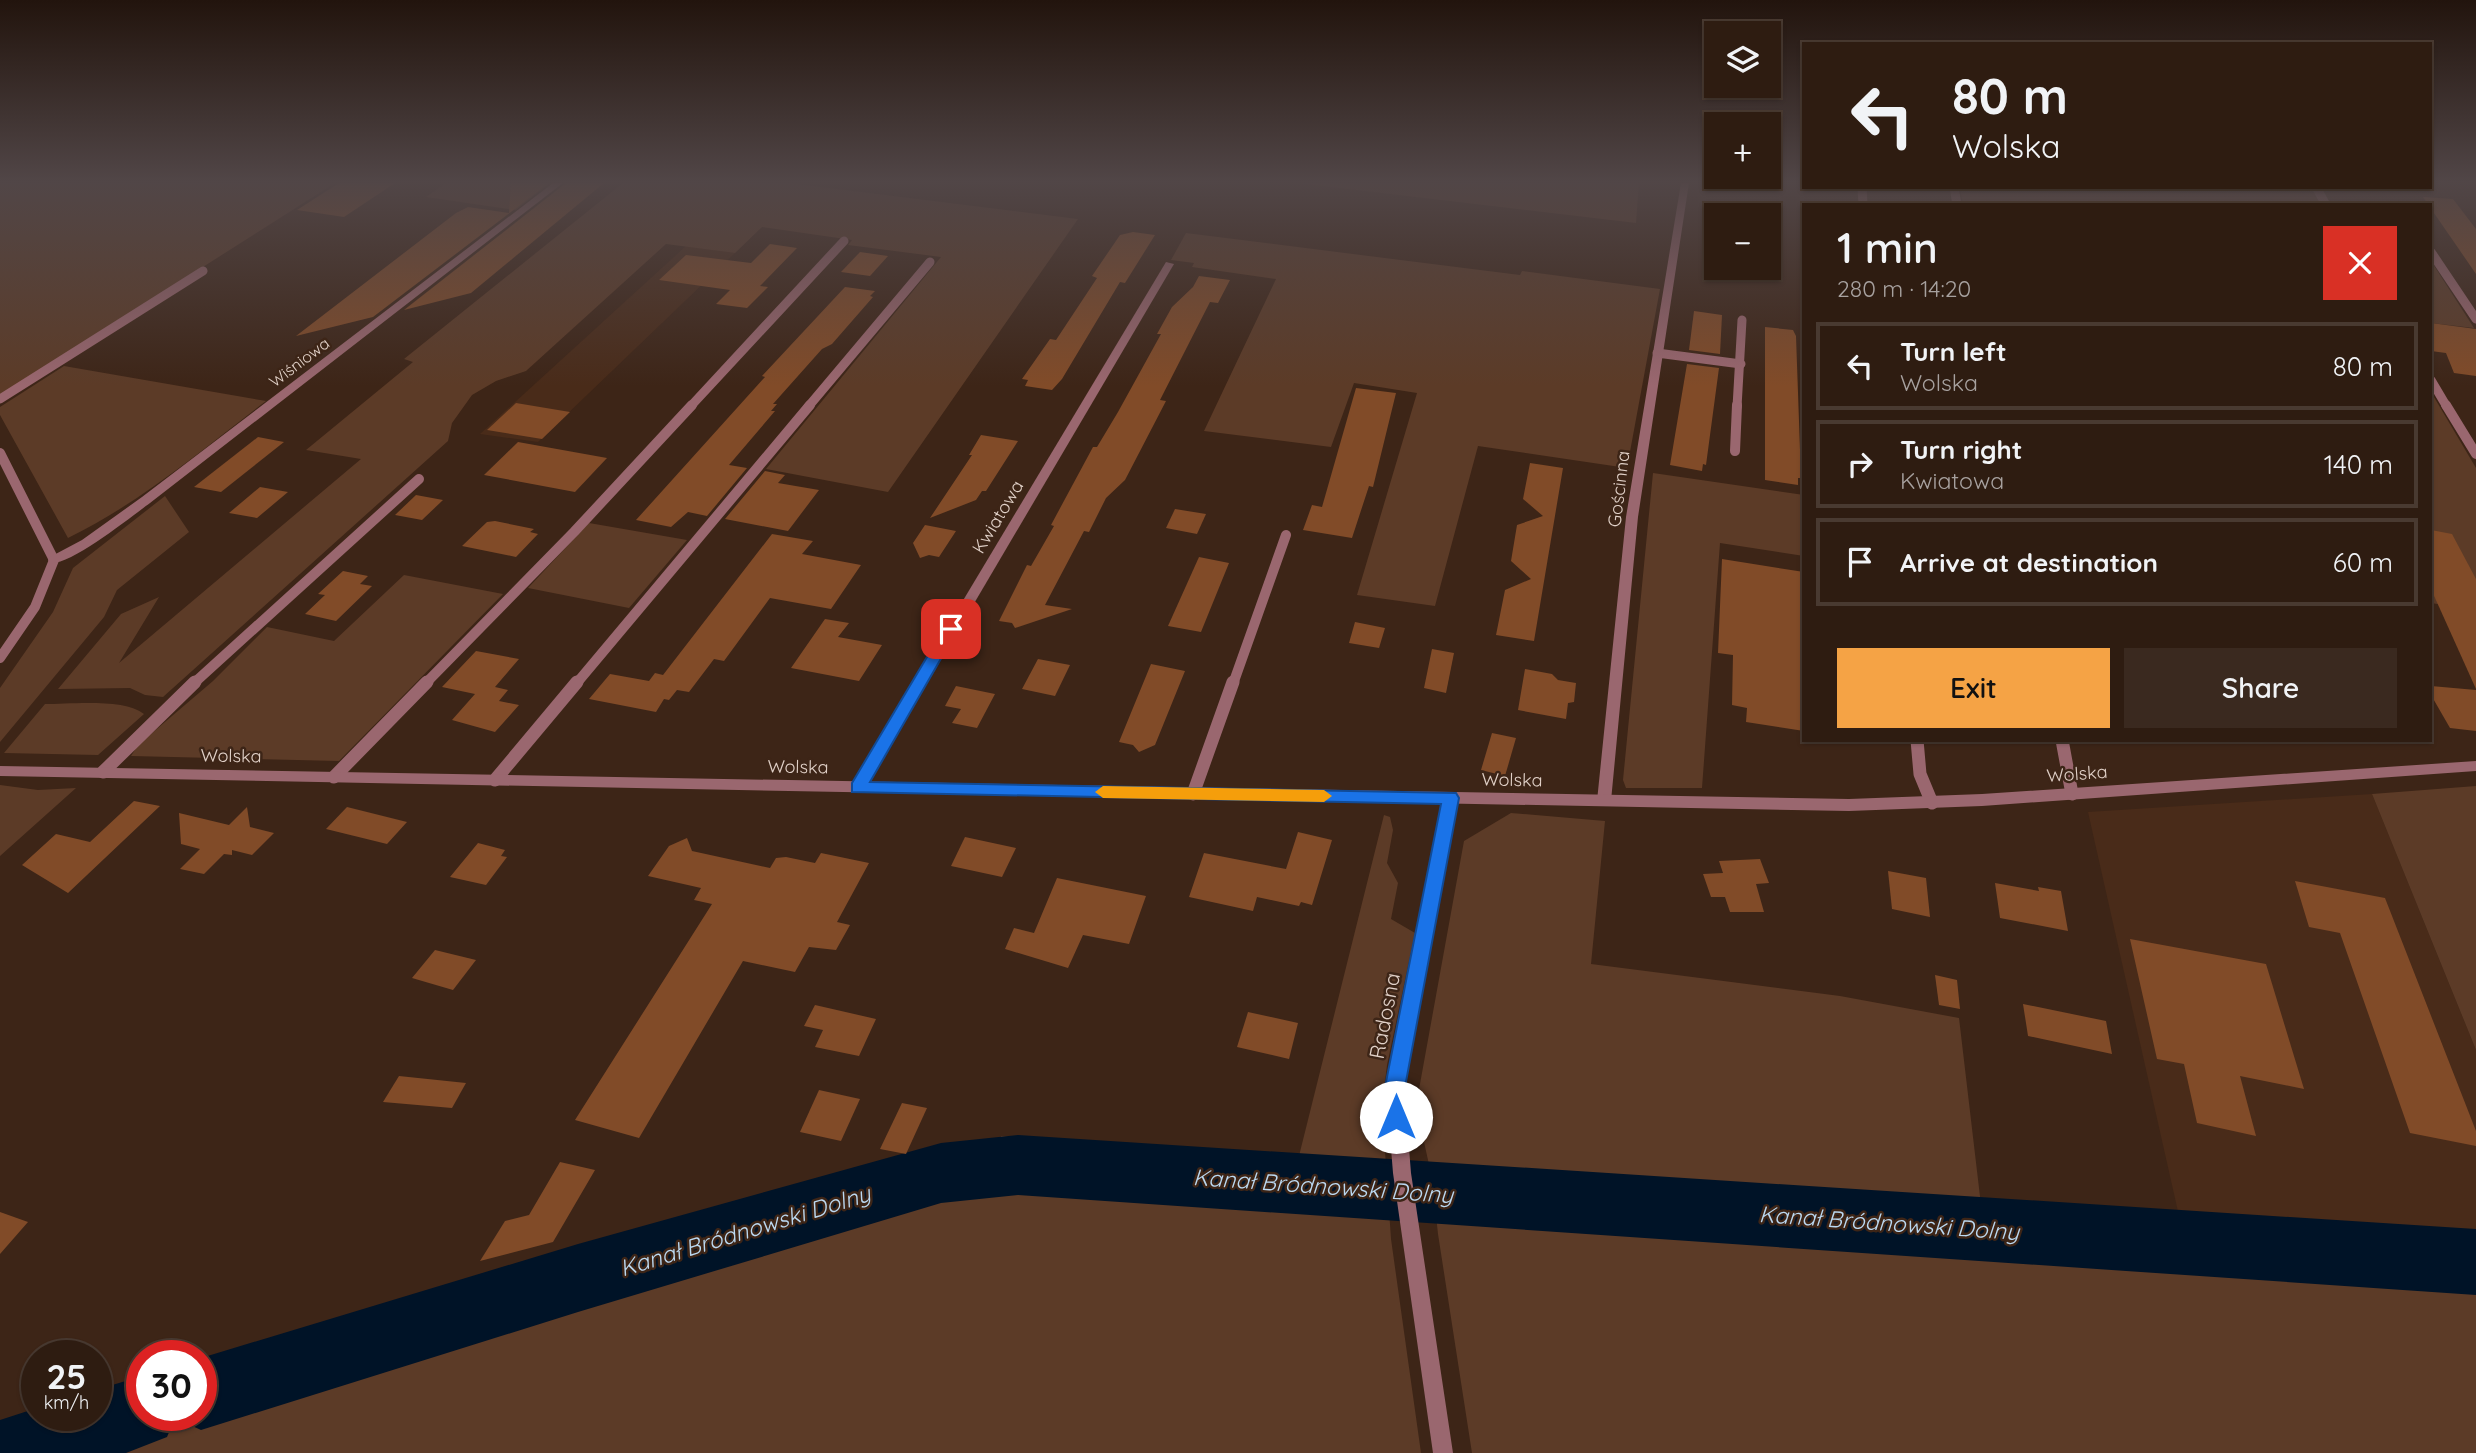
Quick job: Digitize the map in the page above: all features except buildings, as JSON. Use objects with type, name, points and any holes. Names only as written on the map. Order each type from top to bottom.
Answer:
[{"type":"street","name":"Wiśniowa","points":[[54,560],[86,543],[146,500],[471,251]]},
{"type":"street","name":"Gościnna","points":[[1604,801],[1637,479],[1677,251]]},
{"type":"street","name":"Kwiatowa","points":[[858,788],[1169,264]]},
{"type":"street","name":"Wolska","points":[[0,771],[1794,805],[1932,803],[2476,766]]},
{"type":"street","name":"Radosna","points":[[1443,1453],[1402,1173],[1395,1087],[1450,798]]},
{"type":"lane","points":[[334,776],[573,532],[835,251]]},
{"type":"lane","points":[[2432,253],[2476,319]]},
{"type":"lane","points":[[495,780],[930,262]]},
{"type":"lane","points":[[0,399],[203,271]]},
{"type":"lane","points":[[1735,451],[1742,320]]},
{"type":"lane","points":[[1657,353],[1741,364]]},
{"type":"lane","points":[[2432,382],[2476,454]]},
{"type":"lane","points":[[0,453],[54,560],[35,607],[0,658]]},
{"type":"lane","points":[[103,772],[165,709],[419,479]]},
{"type":"lane","points":[[1193,794],[1286,535]]},
{"type":"lane","points":[[1917,742],[1920,774],[1932,803]]},
{"type":"lane","points":[[2062,742],[2072,794]]},
{"type":"shaded area","points":[[0,251],[228,251],[0,396]]},
{"type":"shaded area","points":[[539,251],[658,251],[526,371],[496,381],[472,395],[452,423],[448,441],[163,697],[145,695],[130,688],[58,689],[121,614],[159,597],[119,663],[361,459],[306,450],[413,362],[404,359]]},
{"type":"shaded area","points":[[681,251],[735,253],[538,442],[480,434]]},
{"type":"shaded area","points":[[893,251],[1056,251],[888,492],[766,469],[941,257]]},
{"type":"shaded area","points":[[1176,251],[1328,251],[1520,275],[1522,271],[1660,289],[1627,468],[1478,446],[1435,606],[1357,595],[1417,393],[1354,383],[1331,447],[1204,431],[1276,279],[1192,267],[1194,263],[1171,260]]},
{"type":"shaded area","points":[[2432,263],[2474,328],[2432,323]]},
{"type":"shaded area","points":[[64,366],[266,401],[146,492],[68,538],[0,415],[0,407]]},
{"type":"shaded area","points":[[2432,394],[2476,468],[2476,610],[2432,603]]},
{"type":"shaded area","points":[[1653,473],[1802,495],[1802,556],[1720,543],[1702,788],[1626,788],[1623,780]]},
{"type":"shaded area","points":[[165,496],[189,532],[117,590],[104,617],[0,742],[0,688],[53,612],[73,568]]},
{"type":"shaded area","points":[[589,523],[687,540],[629,608],[528,588]]},
{"type":"shaded area","points":[[404,575],[503,594],[339,761],[131,756],[138,745],[213,681],[267,627],[334,641]]},
{"type":"shaded area","points":[[45,704],[111,704],[135,709],[144,714],[98,755],[4,753]]},
{"type":"shaded area","points":[[0,785],[38,790],[76,788],[0,856]]},
{"type":"shaded area","points":[[2476,786],[2476,1050],[2372,794]]},
{"type":"shaded area","points":[[2372,794],[2476,1050],[2476,1232],[2179,1216],[2088,812]]},
{"type":"shaded area","points":[[1511,813],[1605,821],[1591,964],[1840,996],[1959,1018],[1981,1205],[2476,1232],[2476,1453],[1472,1453],[1438,1234],[1432,1178],[1416,1106],[1464,841]]},
{"type":"shaded area","points":[[1384,815],[1390,817],[1393,830],[1387,863],[1398,883],[1391,919],[1415,933],[1387,1065],[1382,1107],[1391,1239],[1421,1453],[0,1453],[0,1424],[21,1418],[21,1431],[112,1431],[112,1391],[126,1388],[126,1431],[217,1431],[217,1361],[961,1151],[995,1153],[1001,1136],[1299,1156]]},
{"type":"waterway","name":"Kanał Bródnowski Dolny","points":[[217,1389],[578,1278],[941,1173],[1018,1165],[2476,1262]]},
{"type":"waterway","name":"Kanał Bródnowski Dolny","points":[[8,1453],[126,1417]]},
{"type":"slow traffic","points":[[1103,792],[1324,796]]},
{"type":"route","points":[[951,629],[858,788],[1450,798],[1395,1087],[1396,1117]]}]
